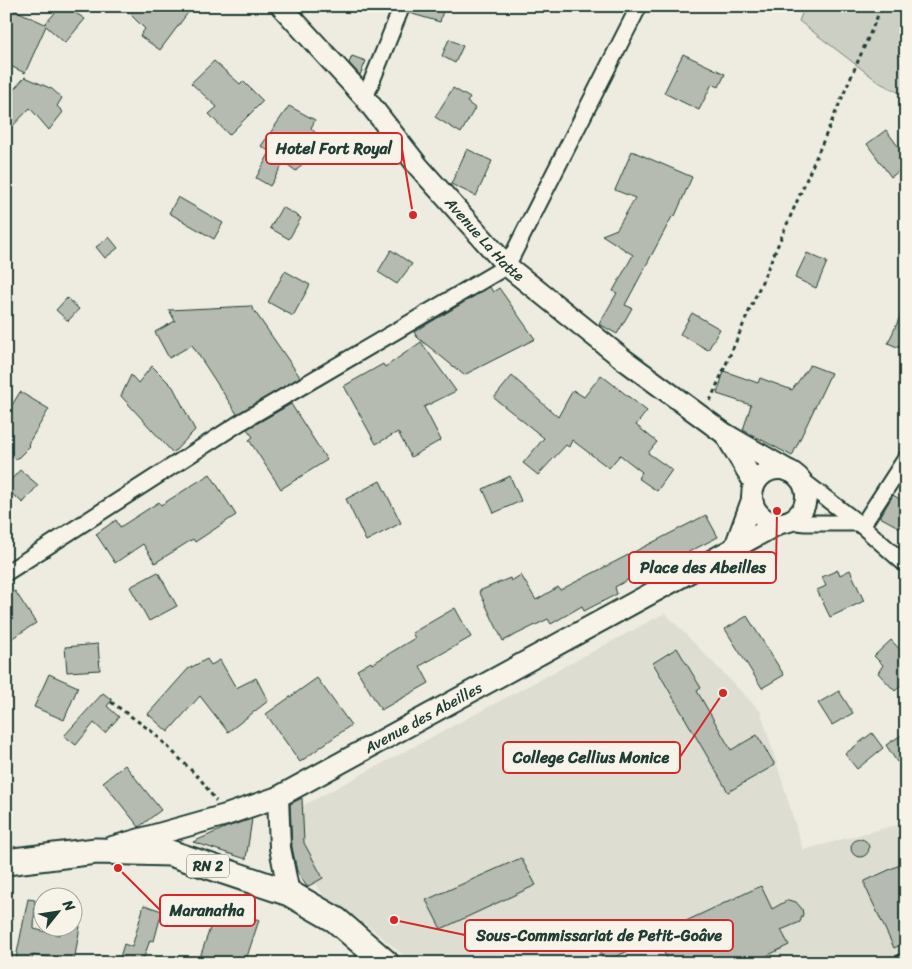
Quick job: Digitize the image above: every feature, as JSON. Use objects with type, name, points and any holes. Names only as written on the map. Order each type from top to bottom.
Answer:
[{"type":"main road","name":"RN 2","points":[[6,862],[96,852],[170,853],[289,893],[336,920],[386,963]]},
{"type":"street","name":"Avenue La Hatte","points":[[281,6],[365,98],[418,166],[507,266],[622,359],[726,434],[792,473]]},
{"type":"street","points":[[365,98],[402,6]]},
{"type":"street","points":[[6,572],[242,422],[507,266],[639,6]]},
{"type":"street","name":"Avenue La Hatte","points":[[726,434],[754,492]]},
{"type":"street","points":[[860,524],[906,458]]},
{"type":"street","points":[[735,547],[754,492],[766,472],[781,469],[792,473],[860,524],[906,565]]},
{"type":"street","points":[[784,522],[796,516],[802,509],[805,501],[804,486],[792,473]]},
{"type":"street","points":[[754,492],[754,507],[763,518],[771,522],[860,524]]},
{"type":"street","name":"Avenue des Abeilles","points":[[96,852],[226,815],[278,797],[784,522]]},
{"type":"street","points":[[278,797],[280,848],[289,893]]},
{"type":"street","points":[[902,963],[906,961]]},
{"type":"path","points":[[703,417],[882,6]]},
{"type":"path","points":[[111,702],[161,740],[201,780],[226,815]]},
{"type":"shaded area","points":[[805,6],[906,6],[906,96],[880,83],[799,21]]},
{"type":"shaded area","points":[[665,613],[761,712],[803,850],[892,826],[906,825],[906,963],[413,963],[372,929],[323,895],[295,853],[293,811]]},
{"type":"building","points":[[6,6],[45,24],[61,6],[65,6],[85,19],[65,43],[46,26],[25,73],[6,64]]},
{"type":"building","points":[[122,6],[193,6],[160,50],[140,36],[145,29]]},
{"type":"building","points":[[411,6],[444,6],[440,22],[409,13]]},
{"type":"building","points":[[449,39],[463,46],[455,63],[442,56]]},
{"type":"building","points":[[683,54],[725,74],[719,87],[712,84],[699,110],[664,93]]},
{"type":"building","points":[[352,56],[366,61],[360,75],[349,63]]},
{"type":"building","points":[[214,61],[240,84],[243,81],[263,101],[229,135],[209,114],[217,107],[191,83]]},
{"type":"building","points":[[25,77],[52,89],[62,98],[57,106],[63,112],[49,130],[30,108],[6,133],[6,98]]},
{"type":"building","points":[[453,88],[470,98],[467,102],[475,108],[461,133],[435,117]]},
{"type":"building","points":[[289,106],[315,120],[311,128],[323,141],[296,171],[284,162],[270,186],[256,178],[270,152],[261,146]]},
{"type":"building","points":[[886,130],[906,157],[906,166],[891,177],[867,144]]},
{"type":"building","points":[[467,149],[492,161],[476,196],[451,184]]},
{"type":"building","points":[[632,151],[692,177],[675,216],[673,215],[625,305],[632,308],[617,334],[599,324],[617,293],[613,291],[633,255],[602,235],[617,229],[635,198],[615,190]]},
{"type":"building","points":[[178,197],[223,223],[214,239],[169,213]]},
{"type":"building","points":[[282,207],[301,218],[289,239],[270,228]]},
{"type":"building","points":[[109,237],[118,248],[105,258],[96,247]]},
{"type":"building","points":[[391,250],[412,264],[397,284],[378,272]]},
{"type":"building","points":[[807,253],[827,262],[816,288],[795,278]]},
{"type":"building","points":[[285,271],[310,285],[293,316],[268,302]]},
{"type":"building","points":[[490,287],[493,292],[499,288],[535,339],[464,375],[417,337],[414,332]]},
{"type":"building","points":[[67,298],[79,309],[68,321],[56,310]]},
{"type":"building","points":[[906,304],[906,351],[888,343]]},
{"type":"building","points":[[251,306],[300,377],[237,414],[192,345],[169,358],[155,332],[175,321],[169,310]]},
{"type":"building","points":[[692,313],[720,329],[708,350],[680,334]]},
{"type":"building","points":[[421,342],[456,391],[424,407],[441,440],[411,457],[398,432],[376,444],[344,386],[383,364],[385,367]]},
{"type":"building","points":[[810,365],[831,373],[792,456],[743,430],[751,405],[717,394],[724,371],[758,383],[760,378],[792,390]]},
{"type":"building","points":[[152,366],[173,387],[195,430],[173,453],[121,396],[131,375],[138,383]]},
{"type":"building","points":[[601,375],[647,411],[636,425],[657,442],[648,453],[672,470],[657,491],[638,478],[642,472],[620,455],[609,468],[572,440],[569,447],[566,445],[538,475],[523,463],[544,438],[494,398],[512,376],[558,417],[573,390],[584,397]]},
{"type":"building","points":[[20,392],[49,409],[28,444],[30,446],[16,460],[6,450],[6,415]]},
{"type":"building","points":[[291,404],[327,460],[281,489],[249,440],[253,437],[247,429]]},
{"type":"building","points":[[20,470],[38,485],[23,503],[6,489],[6,485]]},
{"type":"building","points":[[210,474],[236,515],[195,542],[193,539],[155,563],[143,544],[115,563],[96,534],[116,520],[120,527],[159,502],[161,505]]},
{"type":"building","points":[[510,476],[521,501],[494,513],[483,489]]},
{"type":"building","points":[[380,481],[401,523],[366,541],[346,499]]},
{"type":"building","points":[[893,495],[906,503],[906,518],[900,528],[880,517]]},
{"type":"building","points":[[706,515],[718,537],[679,557],[681,562],[645,579],[640,573],[615,587],[617,594],[584,611],[582,606],[551,624],[548,619],[503,641],[479,591],[510,578],[511,581],[521,575],[536,600],[558,587],[560,590]]},
{"type":"building","points":[[838,570],[840,575],[850,570],[864,601],[830,617],[817,590],[826,586],[822,577]]},
{"type":"building","points":[[158,572],[177,606],[149,621],[130,587]]},
{"type":"building","points":[[15,591],[36,623],[6,642],[6,596]]},
{"type":"building","points":[[455,608],[471,637],[420,666],[429,683],[381,710],[357,670],[371,662],[372,664],[415,638],[412,633]]},
{"type":"building","points":[[747,616],[784,675],[762,688],[725,629]]},
{"type":"building","points":[[891,640],[906,656],[906,681],[895,691],[878,673],[883,665],[874,656]]},
{"type":"building","points":[[98,644],[100,670],[67,672],[65,647]]},
{"type":"building","points":[[677,648],[701,688],[697,691],[731,750],[757,735],[775,765],[728,792],[653,663]]},
{"type":"building","points":[[207,659],[211,665],[220,660],[236,688],[256,678],[268,701],[228,732],[200,696],[168,732],[148,714],[188,669]]},
{"type":"building","points":[[49,674],[78,687],[64,720],[34,707]]},
{"type":"building","points":[[317,678],[351,725],[300,762],[266,714]]},
{"type":"building","points":[[839,691],[853,713],[832,725],[818,703]]},
{"type":"building","points":[[103,693],[112,700],[107,706],[119,717],[105,733],[94,723],[76,745],[64,736]]},
{"type":"building","points":[[906,732],[906,756],[897,762],[886,745]]},
{"type":"building","points":[[872,733],[883,748],[857,769],[845,754]]},
{"type":"building","points":[[125,765],[161,810],[139,827],[103,782]]},
{"type":"building","points":[[302,798],[304,843],[323,878],[307,887],[297,871],[292,847],[290,804]]},
{"type":"building","points":[[252,819],[246,859],[193,842],[227,827]]},
{"type":"building","points":[[860,839],[866,842],[869,848],[866,854],[860,857],[854,854],[851,848],[854,842]]},
{"type":"building","points":[[521,858],[536,885],[441,929],[426,900]]},
{"type":"building","points":[[906,862],[906,942],[894,948],[865,886],[865,881]]},
{"type":"building","points":[[761,886],[772,909],[788,900],[796,902],[802,909],[803,914],[800,922],[781,930],[789,945],[752,963],[669,963],[656,935]]},
{"type":"building","points":[[28,899],[32,900],[32,936],[78,936],[74,962],[33,955],[31,963],[15,963]]},
{"type":"building","points":[[144,905],[162,911],[154,941],[150,940],[142,963],[138,963],[120,957],[124,944],[132,947]]},
{"type":"building","points":[[218,905],[259,920],[245,963],[198,963]]},
{"type":"building","points":[[617,926],[628,951],[604,962],[593,936]]},
{"type":"place","name":"Hotel Fort Royal","points":[[413,215]]},
{"type":"place","name":"Place des Abeilles","points":[[777,511]]},
{"type":"place","name":"College Cellius Monice","points":[[723,693]]},
{"type":"place","name":"Maranatha","points":[[118,868]]},
{"type":"place","name":"Sous-Commissariat de Petit-Goâve","points":[[394,920]]}]
